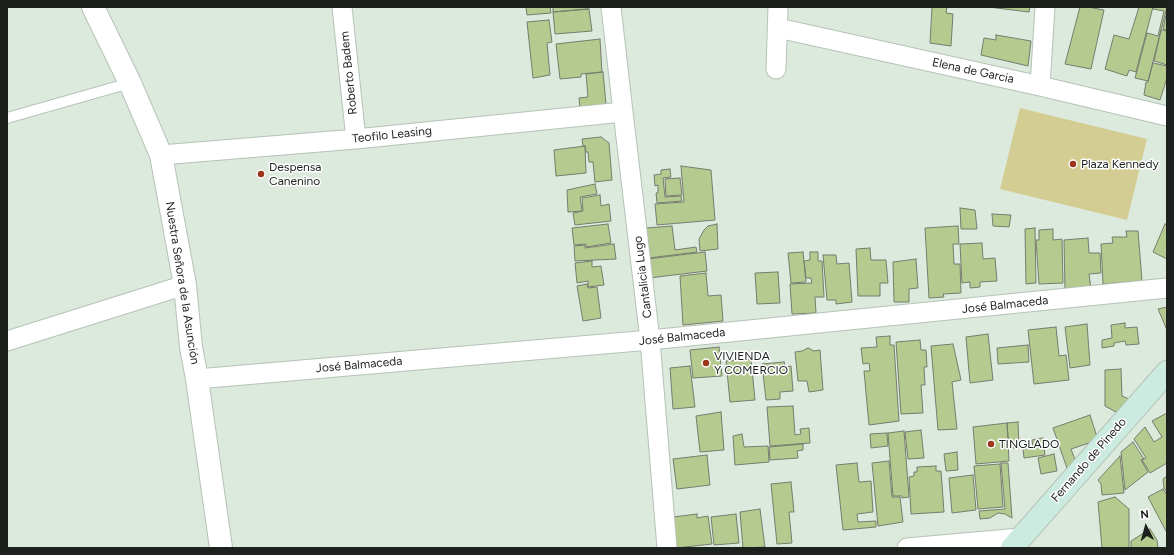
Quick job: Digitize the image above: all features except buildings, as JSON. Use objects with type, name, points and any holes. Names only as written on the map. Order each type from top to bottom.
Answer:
[{"type":"main road","name":"Fernando de Pinedo","points":[[1016,543],[1167,372]]},
{"type":"street","name":"Nuestra Señora de la Asunción","points":[[93,7],[130,83],[161,155],[185,285],[190,347],[197,379],[221,548]]},
{"type":"street","name":"Roberto Badem","points":[[342,7],[356,139]]},
{"type":"street","name":"Cantalicia Lugo","points":[[611,7],[622,112],[650,340],[667,548]]},
{"type":"street","points":[[776,69],[778,7]]},
{"type":"street","points":[[1040,86],[1045,7]]},
{"type":"street","name":"Elena de Garcia","points":[[778,28],[1040,86],[1167,116]]},
{"type":"street","name":"Teofilo Leasing","points":[[161,155],[356,139],[622,112]]},
{"type":"street","points":[[7,342],[185,285]]},
{"type":"street","name":"José Balmaceda","points":[[197,379],[650,340],[1167,288]]},
{"type":"street","points":[[907,548],[1016,543]]},
{"type":"lane","points":[[7,118],[130,83]]},
{"type":"shaded area","name":"Plaza Kennedy","points":[[1020,108],[1147,139],[1127,220],[1000,189]]},
{"type":"place","name":"Plaza Kennedy","points":[[1073,164]]},
{"type":"place","name":"Despensa Canenino","points":[[261,174]]},
{"type":"place","name":"VIVIENDA Y COMERCIO","points":[[706,363]]},
{"type":"place","name":"TINGLADO","points":[[991,444]]}]
